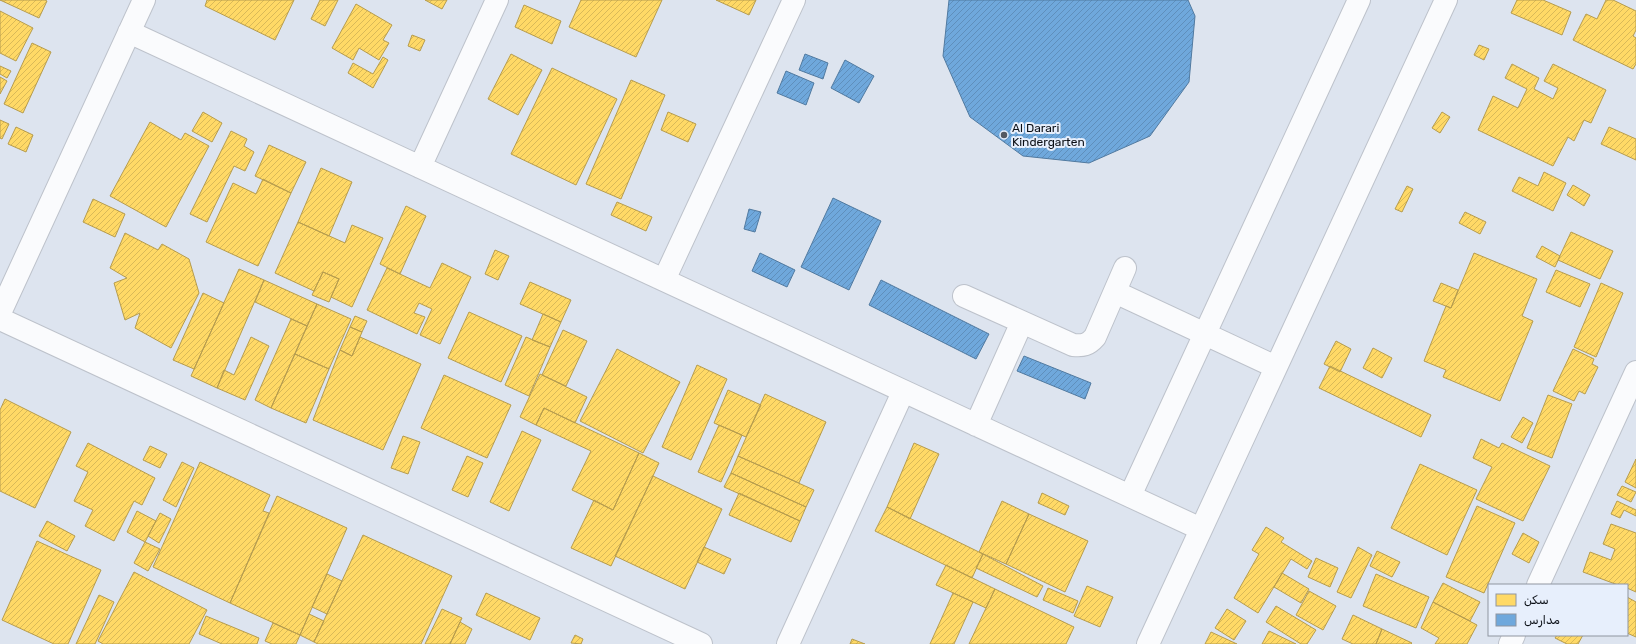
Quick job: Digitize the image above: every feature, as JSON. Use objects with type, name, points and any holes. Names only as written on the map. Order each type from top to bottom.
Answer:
[{"type":"street","points":[[0,313],[144,0]]},
{"type":"street","points":[[420,167],[497,0]]},
{"type":"street","points":[[664,280],[794,0]]},
{"type":"street","points":[[1130,496],[1359,0]]},
{"type":"street","points":[[1148,644],[1446,0]]},
{"type":"street","points":[[129,32],[1201,530]]},
{"type":"street","points":[[964,296],[1073,345],[1081,346],[1089,344],[1095,337],[1125,268]]},
{"type":"street","points":[[1115,292],[1276,367]]},
{"type":"street","points":[[0,319],[701,644]]},
{"type":"street","points":[[976,425],[1022,322]]},
{"type":"street","points":[[1538,584],[1636,372]]},
{"type":"street","points":[[788,644],[903,392]]},
{"type":"building: سكن","points":[[0,0],[45,0],[47,1],[39,18]]},
{"type":"building: سكن","points":[[207,0],[294,0],[275,40],[205,6]]},
{"type":"building: سكن","points":[[320,0],[338,0],[325,26],[311,19]]},
{"type":"building: سكن","points":[[425,0],[447,0],[442,9]]},
{"type":"building: سكن","points":[[581,0],[662,0],[636,57],[569,27]]},
{"type":"building: سكن","points":[[716,0],[756,0],[749,15]]},
{"type":"building: سكن","points":[[1517,0],[1543,0],[1571,12],[1562,35],[1511,13]]},
{"type":"building: سكن","points":[[1606,0],[1613,0],[1636,11],[1636,30],[1633,36],[1636,38],[1636,64],[1633,69],[1573,40],[1586,14],[1597,19]]},
{"type":"building: سكن","points":[[356,4],[392,25],[383,40],[389,43],[379,60],[359,48],[353,60],[332,48]]},
{"type":"building: سكن","points":[[524,5],[561,21],[552,44],[515,27]]},
{"type":"building: سكن","points":[[0,11],[33,28],[16,61],[0,53]]},
{"type":"building: سكن","points":[[412,35],[425,40],[420,51],[408,46]]},
{"type":"building: سكن","points":[[32,43],[51,52],[23,113],[4,104]]},
{"type":"building: سكن","points":[[1479,45],[1489,49],[1484,60],[1474,55]]},
{"type":"building: سكن","points":[[511,54],[542,70],[518,115],[488,99]]},
{"type":"building: سكن","points":[[383,57],[388,60],[373,88],[348,73],[353,63],[373,74]]},
{"type":"building: سكن","points":[[1512,64],[1539,78],[1534,89],[1553,99],[1558,88],[1544,81],[1553,64],[1606,90],[1591,123],[1584,120],[1574,141],[1568,137],[1553,166],[1478,130],[1493,96],[1518,108],[1527,89],[1505,78]]},
{"type":"building: سكن","points":[[0,66],[11,71],[7,78],[0,74]]},
{"type":"building: سكن","points":[[552,68],[617,99],[576,185],[511,154]]},
{"type":"building: سكن","points":[[0,77],[7,81],[0,94]]},
{"type":"building: سكن","points":[[631,80],[665,95],[621,199],[586,184]]},
{"type":"building: سكن","points":[[203,112],[222,123],[212,142],[192,131]]},
{"type":"building: سكن","points":[[668,112],[696,124],[688,142],[661,130]]},
{"type":"building: سكن","points":[[1442,112],[1450,117],[1440,133],[1432,128]]},
{"type":"building: سكن","points":[[0,120],[9,124],[2,139],[0,138]]},
{"type":"building: سكن","points":[[150,122],[181,140],[185,133],[209,146],[166,227],[110,196]]},
{"type":"building: سكن","points":[[16,127],[33,135],[26,152],[8,144]]},
{"type":"building: سكن","points":[[1609,127],[1636,139],[1636,160],[1601,144]]},
{"type":"building: سكن","points":[[231,131],[247,139],[244,146],[254,152],[245,171],[234,166],[207,222],[190,214]]},
{"type":"building: سكن","points":[[269,145],[306,162],[291,193],[255,176]]},
{"type":"building: سكن","points":[[321,168],[352,182],[329,236],[298,222]]},
{"type":"building: سكن","points":[[1544,172],[1566,183],[1553,211],[1512,191],[1519,177],[1538,186]]},
{"type":"building: سكن","points":[[263,179],[291,193],[258,266],[206,242],[233,183],[256,194]]},
{"type":"building: سكن","points":[[1573,185],[1590,195],[1584,206],[1567,195]]},
{"type":"building: سكن","points":[[1407,186],[1413,189],[1402,212],[1395,209]]},
{"type":"building: سكن","points":[[93,199],[125,214],[115,237],[83,222]]},
{"type":"building: سكن","points":[[617,202],[652,217],[646,231],[611,215]]},
{"type":"building: سكن","points":[[406,206],[426,216],[400,274],[380,264]]},
{"type":"building: سكن","points":[[1465,212],[1486,222],[1480,234],[1459,223]]},
{"type":"building: سكن","points":[[298,222],[345,243],[352,225],[383,238],[352,307],[331,297],[339,279],[323,272],[314,291],[275,273]]},
{"type":"building: سكن","points":[[1571,232],[1613,251],[1600,279],[1558,260]]},
{"type":"building: سكن","points":[[125,233],[158,250],[162,244],[189,259],[199,293],[171,348],[135,328],[140,313],[125,320],[114,283],[127,278],[110,268]]},
{"type":"building: سكن","points":[[1542,246],[1560,256],[1555,267],[1536,257]]},
{"type":"building: سكن","points":[[495,250],[509,256],[498,280],[485,274]]},
{"type":"building: سكن","points":[[1474,253],[1537,279],[1522,316],[1533,321],[1500,401],[1443,377],[1446,370],[1424,361],[1446,306],[1451,308]]},
{"type":"building: سكن","points":[[442,263],[471,277],[440,344],[420,335],[432,309],[419,303],[414,313],[425,317],[417,334],[367,310],[387,268],[430,288]]},
{"type":"building: سكن","points":[[239,269],[264,280],[217,388],[191,376]]},
{"type":"building: سكن","points":[[1556,270],[1590,284],[1580,307],[1546,292]]},
{"type":"building: سكن","points":[[323,272],[339,279],[329,302],[312,295]]},
{"type":"building: سكن","points":[[264,280],[317,304],[307,326],[255,302]]},
{"type":"building: سكن","points":[[530,282],[571,300],[561,322],[520,304]]},
{"type":"building: سكن","points":[[1441,283],[1458,290],[1451,308],[1433,301]]},
{"type":"building: سكن","points":[[1601,283],[1623,293],[1596,357],[1574,347]]},
{"type":"building: سكن","points":[[203,293],[224,303],[194,369],[173,360]]},
{"type":"building: سكن","points":[[317,304],[351,319],[329,369],[295,354]]},
{"type":"building: سكن","points":[[469,312],[522,336],[501,382],[448,358]]},
{"type":"building: سكن","points":[[543,314],[561,322],[550,347],[532,340]]},
{"type":"building: سكن","points":[[355,316],[367,321],[362,332],[350,327]]},
{"type":"building: سكن","points":[[291,319],[307,326],[271,408],[255,400]]},
{"type":"building: سكن","points":[[350,327],[362,332],[352,356],[340,350]]},
{"type":"building: سكن","points":[[563,330],[587,341],[566,386],[542,375]]},
{"type":"building: سكن","points":[[251,337],[269,346],[245,400],[217,388],[224,370],[234,375]]},
{"type":"building: سكن","points":[[360,337],[421,364],[383,450],[313,420],[340,350],[352,356]]},
{"type":"building: سكن","points":[[526,337],[550,347],[529,396],[505,385]]},
{"type":"building: سكن","points":[[1336,341],[1351,349],[1340,372],[1324,364]]},
{"type":"building: سكن","points":[[1373,348],[1392,358],[1382,378],[1363,368]]},
{"type":"building: سكن","points":[[617,349],[680,382],[643,453],[580,421]]},
{"type":"building: سكن","points":[[1573,349],[1594,359],[1592,364],[1598,367],[1585,394],[1579,391],[1574,401],[1553,391]]},
{"type":"building: سكن","points":[[295,354],[329,369],[306,423],[271,408]]},
{"type":"building: سكن","points":[[697,365],[727,379],[691,460],[662,447]]},
{"type":"building: سكن","points":[[1330,366],[1431,415],[1421,437],[1319,388]]},
{"type":"building: سكن","points":[[540,374],[587,397],[575,423],[544,408],[536,425],[520,417]]},
{"type":"building: سكن","points":[[444,375],[511,405],[487,458],[421,428]]},
{"type":"building: سكن","points":[[728,390],[761,405],[746,437],[714,423]]},
{"type":"building: سكن","points":[[765,394],[826,422],[799,483],[738,456]]},
{"type":"building: سكن","points":[[1548,395],[1572,404],[1552,458],[1527,448]]},
{"type":"building: سكن","points":[[5,399],[71,432],[35,508],[0,491],[0,410]]},
{"type":"building: سكن","points":[[544,408],[639,453],[613,510],[572,490],[591,451],[536,425]]},
{"type":"building: سكن","points":[[1523,417],[1533,423],[1522,443],[1511,437]]},
{"type":"building: سكن","points":[[719,425],[742,435],[721,482],[698,472]]},
{"type":"building: سكن","points":[[522,431],[541,440],[509,511],[490,502]]},
{"type":"building: سكن","points":[[403,436],[420,442],[408,474],[391,468]]},
{"type":"building: سكن","points":[[1481,439],[1499,448],[1502,443],[1550,466],[1523,521],[1476,499],[1492,467],[1473,458]]},
{"type":"building: سكن","points":[[88,443],[155,478],[142,505],[134,501],[114,541],[85,526],[93,510],[74,501],[88,472],[76,466]]},
{"type":"building: سكن","points":[[914,443],[939,454],[910,519],[887,507]]},
{"type":"building: سكن","points":[[150,446],[167,454],[160,468],[143,460]]},
{"type":"building: سكن","points":[[639,453],[659,463],[611,566],[571,548],[594,500],[613,510]]},
{"type":"building: سكن","points":[[467,456],[483,463],[468,497],[452,490]]},
{"type":"building: سكن","points":[[738,456],[814,490],[806,507],[731,473]]},
{"type":"building: سكن","points":[[1636,459],[1636,488],[1625,482]]},
{"type":"building: سكن","points":[[182,462],[194,468],[176,507],[163,500]]},
{"type":"building: سكن","points":[[200,462],[270,495],[263,511],[269,513],[230,603],[153,567]]},
{"type":"building: سكن","points":[[1420,464],[1477,490],[1447,555],[1391,528]]},
{"type":"building: سكن","points":[[731,473],[806,507],[800,521],[724,487]]},
{"type":"building: سكن","points":[[653,476],[722,509],[685,589],[615,556]]},
{"type":"building: سكن","points":[[1622,486],[1636,492],[1631,502],[1617,495]]},
{"type":"building: سكن","points":[[739,493],[800,521],[791,542],[729,515]]},
{"type":"building: سكن","points":[[1042,493],[1069,506],[1065,515],[1038,503]]},
{"type":"building: سكن","points":[[277,496],[347,528],[300,635],[230,603]]},
{"type":"building: سكن","points":[[1002,501],[1029,514],[1006,564],[979,552]]},
{"type":"building: سكن","points":[[1617,501],[1636,510],[1636,516],[1624,510],[1620,518],[1611,514]]},
{"type":"building: سكن","points":[[1477,506],[1515,523],[1484,593],[1446,577]]},
{"type":"building: سكن","points":[[887,507],[983,554],[972,578],[875,531]]},
{"type":"building: سكن","points":[[137,511],[156,521],[145,542],[127,532]]},
{"type":"building: سكن","points":[[160,513],[171,519],[159,543],[148,536]]},
{"type":"building: سكن","points":[[1029,514],[1088,541],[1065,592],[1006,564]]},
{"type":"building: سكن","points":[[47,521],[75,536],[67,551],[39,536]]},
{"type":"building: سكن","points":[[1611,524],[1636,533],[1636,592],[1628,588],[1628,584],[1615,584],[1583,572],[1590,552],[1611,560],[1615,549],[1603,544]]},
{"type":"building: سكن","points":[[1266,527],[1284,538],[1281,542],[1312,561],[1307,569],[1291,559],[1258,613],[1234,598],[1259,554],[1252,550]]},
{"type":"building: سكن","points":[[1523,533],[1539,542],[1529,563],[1512,554]]},
{"type":"building: سكن","points":[[363,535],[452,576],[421,644],[318,644],[314,642]]},
{"type":"building: سكن","points":[[37,541],[101,570],[68,644],[54,644],[2,620]]},
{"type":"building: سكن","points":[[145,542],[160,549],[148,571],[134,563]]},
{"type":"building: سكن","points":[[704,547],[731,559],[724,574],[697,562]]},
{"type":"building: سكن","points":[[1358,547],[1372,555],[1351,598],[1337,592]]},
{"type":"building: سكن","points":[[1377,551],[1400,562],[1392,577],[1370,566]]},
{"type":"building: سكن","points":[[983,554],[1043,586],[1037,597],[976,568]]},
{"type":"building: سكن","points":[[1316,558],[1338,568],[1330,587],[1308,577]]},
{"type":"building: سكن","points":[[946,565],[995,589],[986,608],[936,585]]},
{"type":"building: سكن","points":[[134,572],[207,610],[189,644],[103,644],[98,641]]},
{"type":"building: سكن","points":[[1282,573],[1309,589],[1301,603],[1274,587]]},
{"type":"building: سكن","points":[[327,574],[342,581],[327,614],[312,607]]},
{"type":"building: سكن","points":[[1376,574],[1429,597],[1416,628],[1363,606]]},
{"type":"building: سكن","points":[[1443,583],[1480,602],[1470,621],[1433,602]]},
{"type":"building: سكن","points":[[1087,586],[1113,597],[1100,627],[1074,616]]},
{"type":"building: سكن","points":[[1048,588],[1078,601],[1073,613],[1043,600]]},
{"type":"building: سكن","points":[[995,589],[1074,627],[1066,644],[969,644]]},
{"type":"building: سكن","points":[[1309,591],[1336,606],[1323,630],[1296,615]]},
{"type":"building: سكن","points":[[486,593],[540,618],[530,640],[476,615]]},
{"type":"building: سكن","points":[[953,593],[973,602],[954,644],[930,644]]},
{"type":"building: سكن","points":[[99,595],[114,602],[95,644],[76,644]]},
{"type":"building: سكن","points":[[1628,598],[1636,602],[1636,637],[1628,633]]},
{"type":"building: سكن","points":[[1433,602],[1477,625],[1467,644],[1435,644],[1439,638],[1421,628]]},
{"type":"building: سكن","points":[[1276,606],[1316,630],[1307,644],[1301,644],[1266,622]]},
{"type":"building: سكن","points":[[442,609],[462,618],[450,644],[425,644]]},
{"type":"building: سكن","points":[[1227,609],[1246,621],[1234,640],[1215,628]]},
{"type":"building: سكن","points":[[309,614],[324,621],[314,642],[300,635]]},
{"type":"building: سكن","points":[[1353,615],[1382,629],[1376,644],[1353,644],[1342,639]]},
{"type":"building: سكن","points":[[206,616],[259,638],[257,644],[222,644],[199,634]]},
{"type":"building: سكن","points":[[460,622],[472,629],[465,644],[450,644]]},
{"type":"building: سكن","points":[[273,623],[300,635],[296,644],[272,644],[265,641]]},
{"type":"building: سكن","points":[[1382,629],[1412,643],[1376,644]]},
{"type":"building: سكن","points":[[1269,631],[1296,644],[1262,644]]},
{"type":"building: سكن","points":[[1211,632],[1237,644],[1205,644]]},
{"type":"building: سكن","points":[[575,635],[583,639],[581,644],[571,643]]},
{"type":"building: سكن","points":[[1556,636],[1582,636],[1578,644],[1567,644],[1555,638]]},
{"type":"building: سكن","points":[[852,639],[865,644],[850,644]]},
{"type":"building: مدارس","points":[[949,0],[1188,0],[1195,16],[1189,82],[1150,136],[1089,163],[1023,156],[970,117],[943,56]]},
{"type":"building: مدارس","points":[[805,54],[828,63],[823,79],[799,70]]},
{"type":"building: مدارس","points":[[845,60],[874,76],[859,103],[831,88]]},
{"type":"building: مدارس","points":[[786,71],[814,83],[806,105],[777,93]]},
{"type":"building: مدارس","points":[[833,198],[881,221],[849,290],[801,267]]},
{"type":"building: مدارس","points":[[749,209],[761,212],[755,232],[744,229]]},
{"type":"building: مدارس","points":[[760,253],[795,270],[787,287],[752,271]]},
{"type":"building: مدارس","points":[[881,280],[989,334],[976,359],[869,305]]},
{"type":"building: مدارس","points":[[1024,356],[1091,383],[1085,399],[1017,371]]},
{"type":"place","name":"Al Darari Kindergarten","points":[[1004,135]]}]
